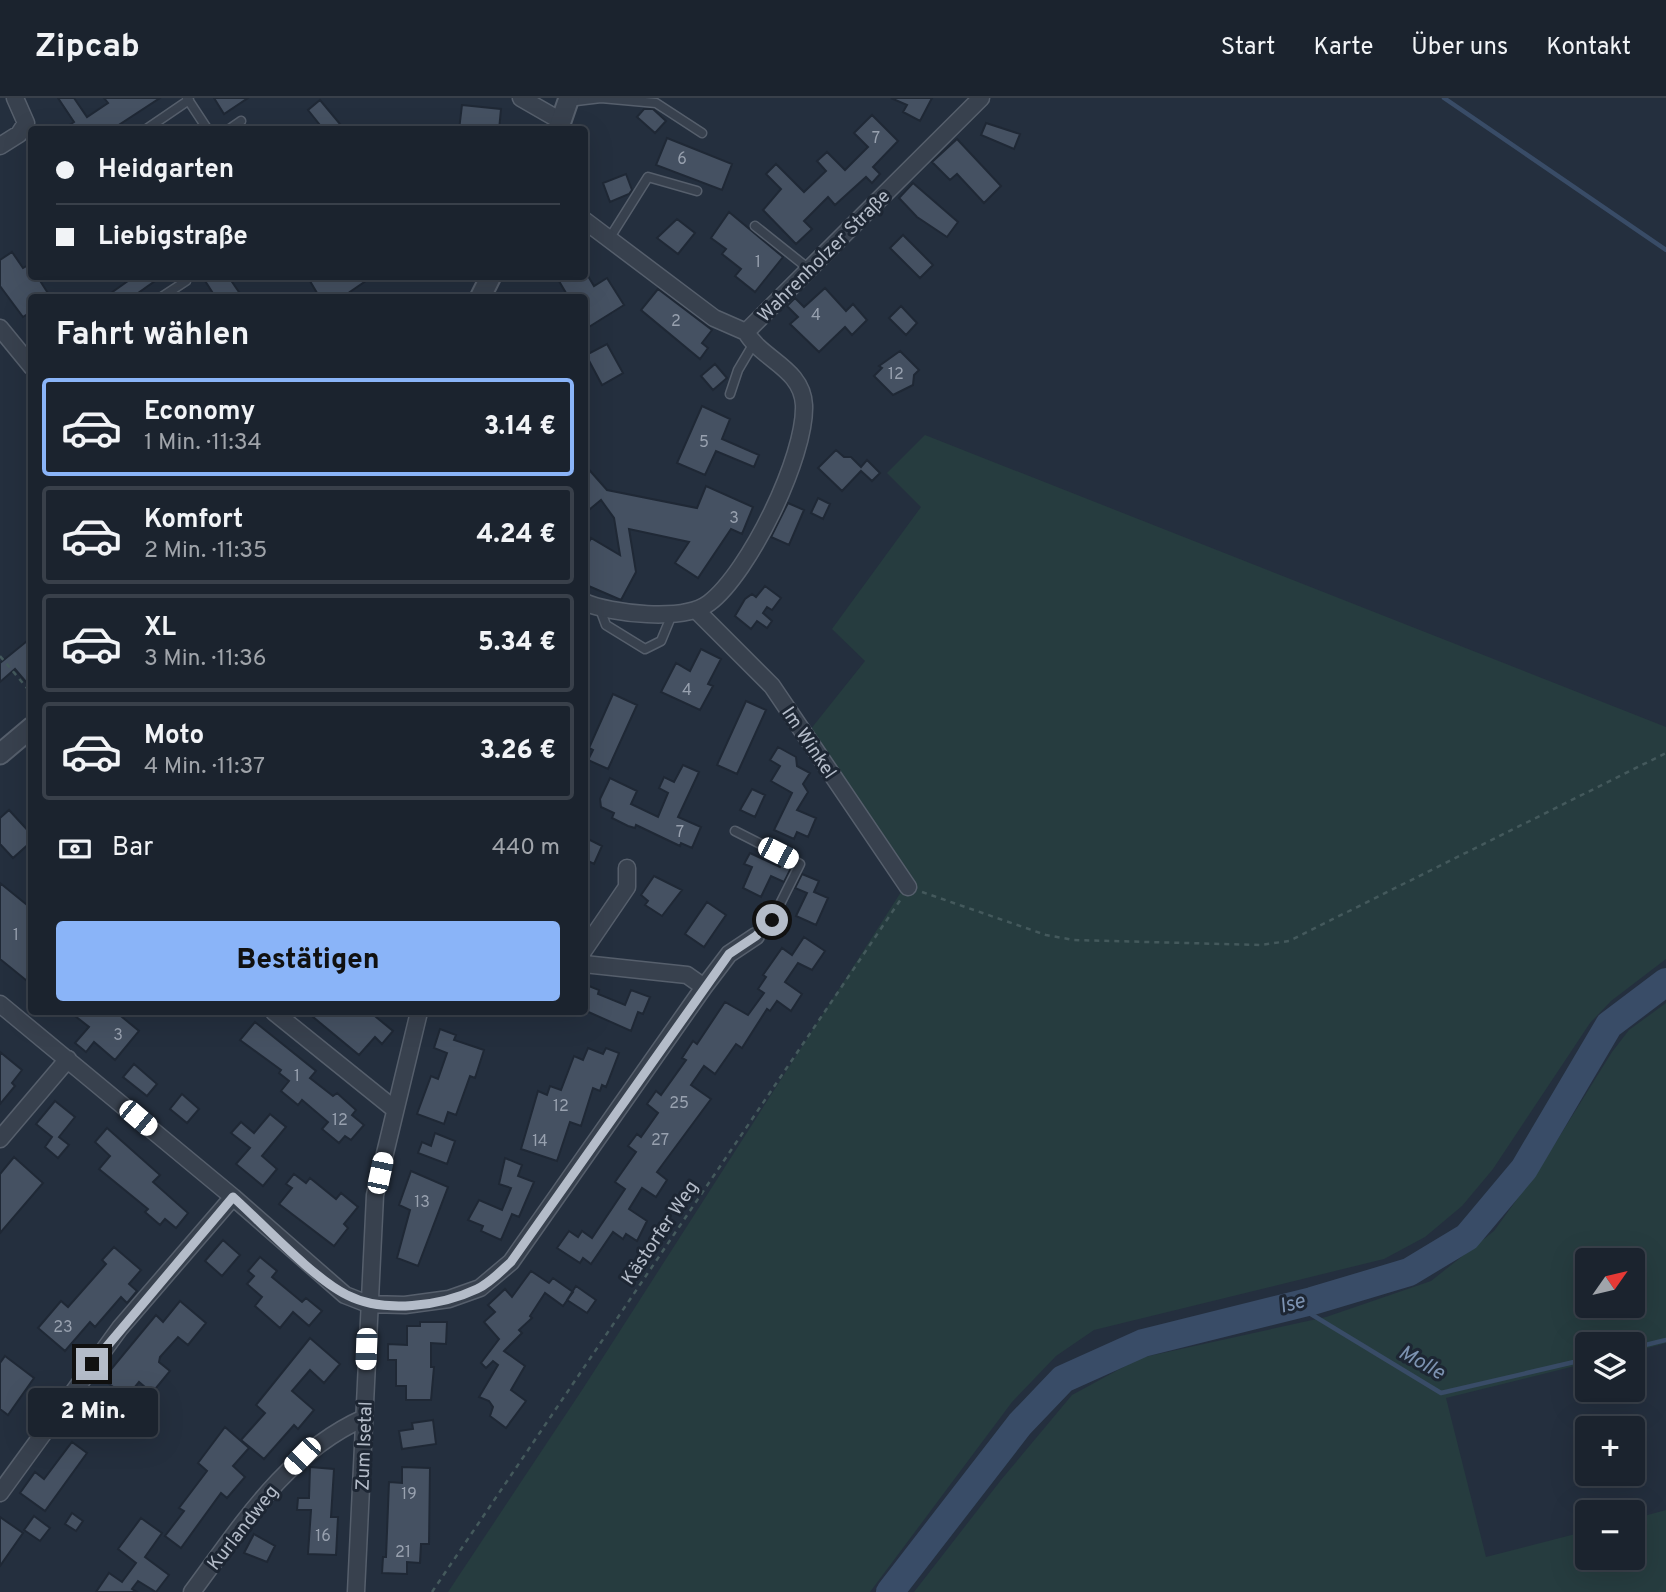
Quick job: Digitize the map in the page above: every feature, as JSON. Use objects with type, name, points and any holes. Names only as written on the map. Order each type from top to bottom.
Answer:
[{"type":"street","points":[[15,98],[30,126]]},
{"type":"street","points":[[521,98],[564,113]]},
{"type":"street","name":"Wahrenholzer Straße","points":[[588,223],[714,318],[750,337],[809,269],[981,98]]},
{"type":"street","points":[[0,146],[28,127]]},
{"type":"street","points":[[0,328],[28,362]]},
{"type":"street","points":[[588,604],[600,609],[673,612],[696,610],[708,604],[730,583],[749,552],[782,491],[799,438],[804,405],[797,380],[750,337]]},
{"type":"street","name":"Im Winkel","points":[[696,610],[772,686],[908,887]]},
{"type":"street","points":[[0,754],[28,730]]},
{"type":"street","points":[[588,944],[627,887],[627,868]]},
{"type":"street","points":[[0,1004],[233,1197],[316,1272],[345,1294],[368,1304],[405,1305],[449,1299],[480,1288],[511,1262],[704,987],[729,954],[756,936]]},
{"type":"street","points":[[588,964],[687,975],[704,987]]},
{"type":"street","points":[[278,1015],[393,1108]]},
{"type":"street","name":"Zum Isetal","points":[[356,1592],[375,1195],[393,1108],[418,1015]]},
{"type":"street","points":[[0,1139],[68,1059]]},
{"type":"street","points":[[0,1493],[120,1328],[233,1197]]},
{"type":"street","name":"Kurlandweg","points":[[192,1592],[268,1491],[302,1456],[335,1431],[364,1418]]},
{"type":"lane","points":[[564,113],[601,98],[656,103],[702,132]]},
{"type":"lane","points":[[151,126],[188,99],[205,126]]},
{"type":"lane","points":[[234,126],[241,121]]},
{"type":"lane","points":[[609,239],[648,177],[697,191]]},
{"type":"lane","points":[[755,226],[809,269]]},
{"type":"lane","points":[[166,294],[186,281]]},
{"type":"lane","points":[[730,394],[750,337]]},
{"type":"lane","points":[[600,609],[606,625],[645,649],[662,641],[673,612]]},
{"type":"lane","points":[[735,831],[800,863],[772,920],[756,936]]},
{"type":"path","points":[[0,656],[28,689]]},
{"type":"path","points":[[908,887],[1046,935],[1074,940],[1260,945],[1289,941],[1666,753]]},
{"type":"path","name":"Kästorfer Weg","points":[[432,1592],[908,887]]},
{"type":"green space","points":[[925,435],[1666,727],[1666,959],[1611,1001],[1590,1023],[1493,1169],[1462,1206],[1425,1237],[1384,1259],[1094,1330],[1056,1356],[1012,1402],[870,1592],[448,1592],[584,1387],[910,878],[810,730],[865,661],[832,629],[921,507],[887,473]]},
{"type":"green space","points":[[1666,1003],[1666,1343],[1645,1349],[1645,1332],[1575,1332],[1575,1366],[1446,1398],[1486,1557],[1575,1534],[1575,1570],[1645,1570],[1645,1516],[1666,1510],[1666,1592],[914,1592],[1001,1480],[1072,1395],[1140,1358],[1326,1317],[1431,1281],[1494,1231],[1541,1166],[1612,1052],[1629,1030]]},
{"type":"building","points":[[58,98],[74,98],[87,117],[108,103],[104,98],[160,98],[117,126],[68,126],[74,122]]},
{"type":"building","points":[[214,98],[248,98],[224,114]]},
{"type":"building","points":[[891,98],[932,98],[920,121],[903,112],[907,105]]},
{"type":"building","points":[[320,100],[342,126],[321,126],[308,110]]},
{"type":"building","points":[[462,105],[501,109],[499,126],[459,126]]},
{"type":"building","points":[[644,109],[653,109],[666,121],[655,133],[637,117]]},
{"type":"building","points":[[872,115],[898,141],[873,167],[880,174],[872,183],[866,177],[835,205],[828,197],[804,221],[812,229],[796,244],[763,210],[781,189],[766,174],[776,164],[804,192],[826,171],[817,161],[827,152],[845,170],[868,147],[854,133]]},
{"type":"building","points":[[986,123],[1020,134],[1014,149],[981,135]]},
{"type":"building","points":[[667,138],[732,164],[722,190],[656,165]]},
{"type":"building","points":[[957,139],[1001,186],[984,203],[957,174],[950,180],[932,162]]},
{"type":"building","points":[[626,174],[632,190],[610,202],[603,183]]},
{"type":"building","points":[[913,183],[958,222],[947,237],[917,217],[899,198]]},
{"type":"building","points":[[729,212],[783,257],[755,292],[735,276],[741,269],[722,254],[726,249],[711,238]]},
{"type":"building","points":[[677,219],[695,233],[678,254],[657,238]]},
{"type":"building","points":[[903,235],[933,265],[920,278],[890,248]]},
{"type":"building","points":[[12,252],[23,268],[28,265],[28,280],[40,280],[48,294],[28,294],[28,314],[23,317],[0,286],[0,260]]},
{"type":"building","points":[[588,276],[594,286],[607,278],[624,305],[588,328],[588,294],[567,294],[558,280],[588,280]]},
{"type":"building","points":[[129,280],[156,280],[137,294],[110,294]]},
{"type":"building","points":[[205,280],[231,280],[240,294],[213,294]]},
{"type":"building","points":[[309,280],[367,280],[347,294],[318,294]]},
{"type":"building","points":[[825,288],[846,311],[853,304],[867,320],[852,335],[845,327],[819,352],[790,324],[798,317],[787,306],[795,298],[804,307]]},
{"type":"building","points":[[658,289],[712,330],[702,343],[708,348],[700,359],[641,310]]},
{"type":"building","points":[[901,306],[917,323],[906,335],[889,318]]},
{"type":"building","points":[[607,344],[623,373],[602,385],[588,354]]},
{"type":"building","points":[[900,351],[919,370],[914,375],[913,385],[893,395],[874,376],[882,368],[879,366]]},
{"type":"building","points":[[715,364],[727,378],[713,390],[701,376]]},
{"type":"building","points":[[702,406],[730,419],[722,439],[759,455],[754,467],[716,451],[705,475],[677,463]]},
{"type":"building","points":[[836,450],[844,457],[851,457],[861,467],[867,460],[880,473],[872,481],[861,471],[842,491],[818,468]]},
{"type":"building","points":[[588,469],[607,490],[697,508],[706,486],[753,507],[742,534],[731,529],[698,578],[675,563],[689,542],[629,529],[636,572],[621,600],[588,586],[588,544],[591,538],[620,555],[614,518],[601,500],[588,511]]},
{"type":"building","points":[[818,498],[830,504],[823,519],[811,513]]},
{"type":"building","points":[[788,503],[804,510],[789,545],[771,537]]},
{"type":"building","points":[[765,586],[781,598],[772,610],[767,607],[763,613],[772,621],[767,628],[757,621],[751,629],[735,616],[745,599],[752,594],[756,597]]},
{"type":"building","points":[[28,640],[28,684],[15,669],[0,682],[0,663]]},
{"type":"building","points":[[701,649],[721,659],[708,684],[713,686],[700,710],[661,692],[676,663],[690,671]]},
{"type":"building","points":[[613,694],[637,705],[608,769],[588,760],[593,750],[589,748]]},
{"type":"building","points":[[746,701],[766,710],[737,774],[717,765]]},
{"type":"building","points":[[778,747],[796,757],[797,766],[810,773],[803,784],[808,792],[797,810],[816,818],[808,837],[797,832],[794,839],[774,830],[792,793],[771,781],[780,766],[770,760]]},
{"type":"building","points":[[683,765],[699,772],[678,817],[701,827],[692,848],[681,843],[680,846],[636,825],[635,828],[628,826],[612,818],[614,813],[601,807],[600,799],[610,778],[637,791],[631,804],[658,817],[668,793],[659,788],[664,777],[674,782]]},
{"type":"building","points":[[752,789],[765,795],[755,817],[740,810]]},
{"type":"building","points":[[9,810],[28,831],[28,845],[13,858],[0,844],[0,818]]},
{"type":"building","points":[[588,839],[602,846],[594,864],[588,861]]},
{"type":"building","points":[[750,853],[780,867],[782,864],[791,868],[784,882],[771,876],[761,897],[743,888],[752,867],[744,864]]},
{"type":"building","points":[[802,874],[819,881],[814,892],[828,898],[816,925],[796,916],[807,893],[795,888]]},
{"type":"building","points":[[654,876],[682,890],[662,916],[645,905],[648,901],[641,895]]},
{"type":"building","points":[[0,883],[28,906],[28,982],[0,959]]},
{"type":"building","points":[[707,902],[726,915],[704,947],[685,934]]},
{"type":"building","points":[[804,937],[825,951],[812,970],[798,963],[785,982],[802,994],[791,1011],[777,1001],[770,1011],[767,1009],[742,1048],[736,1044],[715,1074],[704,1066],[691,1085],[711,1099],[657,1172],[667,1180],[656,1197],[642,1188],[629,1209],[647,1221],[637,1241],[626,1234],[623,1239],[613,1232],[591,1264],[583,1258],[580,1263],[557,1248],[569,1231],[578,1237],[582,1231],[592,1238],[625,1189],[615,1182],[636,1152],[628,1146],[637,1134],[641,1137],[658,1113],[647,1104],[656,1091],[661,1095],[686,1060],[682,1058],[693,1041],[697,1044],[725,1002],[748,1015],[764,993],[758,989],[766,977],[763,975],[782,948],[792,955]]},
{"type":"building","points":[[588,986],[599,990],[598,994],[625,1005],[631,990],[650,997],[643,1014],[638,1012],[631,1031],[588,1012]]},
{"type":"building","points":[[74,1015],[120,1015],[139,1031],[115,1060],[94,1042],[86,1052],[75,1043],[89,1027]]},
{"type":"building","points":[[311,1015],[374,1015],[393,1031],[382,1044],[375,1037],[359,1055]]},
{"type":"building","points":[[255,1022],[316,1071],[310,1078],[333,1096],[337,1093],[356,1110],[352,1115],[364,1125],[351,1140],[345,1136],[339,1143],[322,1129],[328,1122],[302,1100],[298,1105],[281,1091],[289,1081],[279,1073],[281,1070],[240,1040]]},
{"type":"building","points":[[440,1029],[456,1035],[454,1040],[484,1050],[475,1078],[470,1076],[456,1115],[448,1112],[444,1124],[417,1114],[431,1076],[438,1079],[447,1053],[434,1048]]},
{"type":"building","points":[[588,1048],[603,1054],[606,1048],[619,1053],[606,1087],[602,1085],[600,1091],[593,1088],[581,1126],[570,1122],[557,1161],[521,1149],[538,1091],[547,1095],[550,1086],[561,1090],[574,1056],[583,1060]]},
{"type":"building","points":[[0,1052],[22,1070],[12,1083],[15,1086],[0,1104]]},
{"type":"building","points":[[134,1064],[157,1084],[147,1096],[123,1077]]},
{"type":"building","points":[[182,1094],[199,1109],[187,1123],[170,1109]]},
{"type":"building","points":[[55,1101],[75,1117],[59,1137],[69,1145],[58,1158],[45,1147],[52,1137],[36,1124]]},
{"type":"building","points":[[270,1114],[286,1127],[262,1156],[277,1169],[263,1186],[236,1164],[250,1148],[231,1133],[241,1122],[254,1133]]},
{"type":"building","points":[[107,1128],[160,1175],[153,1182],[188,1213],[176,1228],[165,1219],[160,1225],[145,1212],[148,1209],[99,1169],[110,1156],[95,1142]]},
{"type":"building","points":[[435,1133],[455,1141],[447,1164],[418,1153],[422,1142],[431,1146]]},
{"type":"building","points":[[14,1157],[43,1183],[0,1233],[0,1174]]},
{"type":"building","points":[[505,1158],[522,1165],[518,1176],[534,1182],[519,1217],[512,1214],[501,1240],[481,1231],[483,1226],[468,1220],[479,1200],[502,1210],[511,1188],[499,1184]]},
{"type":"building","points":[[411,1171],[448,1187],[418,1266],[397,1258],[410,1210],[399,1205]]},
{"type":"building","points":[[294,1174],[306,1183],[310,1178],[336,1199],[341,1193],[358,1207],[344,1224],[348,1228],[334,1246],[279,1204],[292,1188],[286,1184]]},
{"type":"building","points":[[223,1240],[240,1255],[222,1276],[205,1261]]},
{"type":"building","points":[[114,1247],[141,1270],[129,1284],[137,1291],[127,1303],[121,1297],[95,1327],[90,1322],[65,1351],[38,1328],[61,1301],[68,1307],[106,1264],[102,1260]]},
{"type":"building","points":[[260,1257],[277,1271],[272,1277],[302,1302],[306,1298],[322,1311],[309,1326],[293,1312],[280,1328],[255,1306],[262,1297],[247,1284],[254,1276],[248,1271]]},
{"type":"building","points":[[531,1271],[549,1283],[553,1278],[573,1292],[563,1306],[545,1293],[530,1316],[532,1318],[519,1330],[522,1333],[504,1351],[525,1366],[511,1390],[526,1401],[506,1428],[490,1416],[493,1407],[489,1401],[479,1397],[498,1365],[493,1361],[486,1368],[481,1363],[499,1339],[484,1322],[495,1312],[488,1305],[505,1289],[512,1297]]},
{"type":"building","points":[[576,1286],[596,1300],[587,1313],[567,1300]]},
{"type":"building","points":[[180,1301],[206,1323],[188,1345],[178,1337],[160,1357],[159,1362],[170,1371],[152,1393],[139,1382],[113,1414],[117,1416],[102,1433],[87,1422],[113,1387],[103,1379],[156,1315],[163,1322]]},
{"type":"building","points":[[420,1322],[447,1322],[446,1344],[431,1343],[431,1367],[434,1367],[431,1400],[406,1400],[406,1386],[396,1386],[396,1360],[388,1360],[388,1344],[407,1345],[407,1326],[420,1326]]},
{"type":"building","points":[[310,1338],[340,1364],[324,1383],[310,1370],[292,1391],[314,1410],[298,1429],[294,1425],[264,1459],[241,1440],[265,1413],[256,1405]]},
{"type":"building","points":[[5,1356],[34,1378],[8,1415],[0,1409],[0,1363]]},
{"type":"building","points":[[433,1420],[436,1444],[402,1449],[399,1431],[413,1429],[412,1423]]},
{"type":"building","points":[[225,1427],[249,1448],[233,1466],[245,1477],[227,1498],[221,1493],[181,1548],[165,1536],[184,1511],[179,1508],[207,1471],[198,1463]]},
{"type":"building","points":[[72,1442],[87,1453],[45,1511],[20,1493],[35,1472],[44,1479]]},
{"type":"building","points":[[310,1467],[334,1469],[331,1517],[338,1517],[336,1555],[308,1554],[311,1510],[297,1510],[298,1498],[309,1498]]},
{"type":"building","points":[[402,1467],[430,1468],[429,1544],[421,1544],[420,1563],[407,1562],[407,1574],[382,1573],[383,1557],[386,1557],[389,1482],[402,1483]]},
{"type":"building","points":[[72,1513],[83,1521],[76,1531],[65,1524]]},
{"type":"building","points":[[34,1516],[50,1528],[40,1541],[24,1530]]},
{"type":"building","points":[[0,1517],[23,1533],[0,1566]]},
{"type":"building","points":[[141,1518],[162,1533],[145,1557],[169,1575],[156,1592],[138,1581],[132,1589],[137,1592],[96,1592],[109,1573],[122,1582],[136,1563],[118,1549]]},
{"type":"building","points":[[254,1534],[275,1546],[267,1562],[244,1553]]},
{"type":"waterway","points":[[1444,98],[1666,250]]},
{"type":"waterway","name":"Molle","points":[[890,1592],[1020,1424],[1063,1379],[1143,1343],[1312,1301],[1409,1272],[1467,1237],[1524,1169],[1609,1025],[1666,982]]},
{"type":"waterway","name":"Molle","points":[[1296,1305],[1441,1393],[1575,1362]]},
{"type":"waterway","name":"Molle","points":[[1645,1345],[1666,1340]]},
{"type":"route","points":[[92,1364],[233,1197],[316,1272],[345,1294],[368,1304],[405,1305],[449,1299],[480,1288],[511,1262],[729,954],[756,936],[772,920]]},
{"type":"water label","name":"Ise","points":[[1292,1303]]}]
